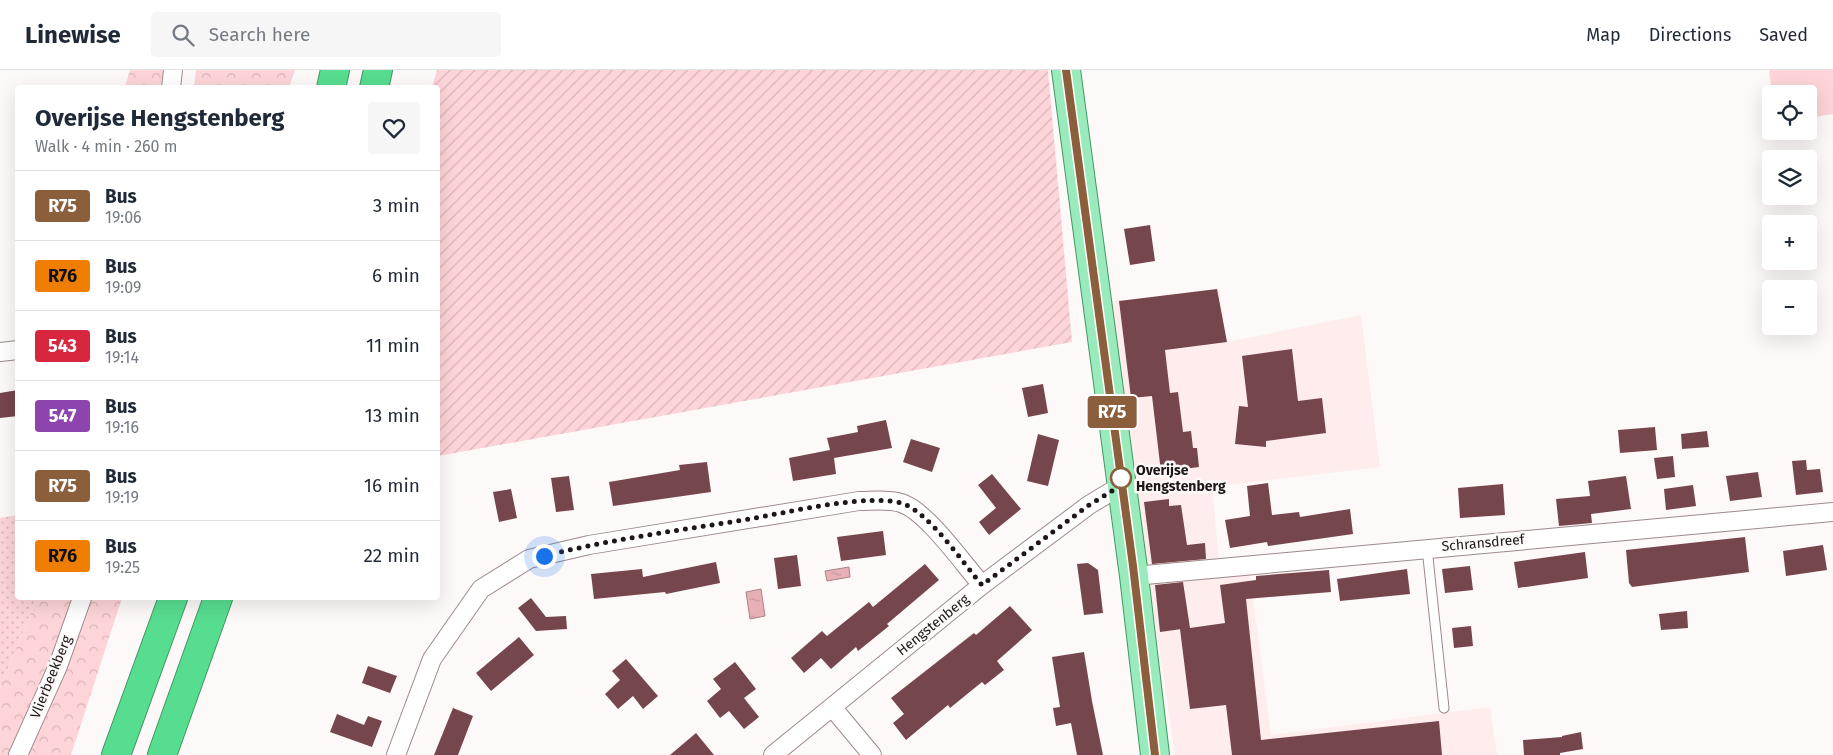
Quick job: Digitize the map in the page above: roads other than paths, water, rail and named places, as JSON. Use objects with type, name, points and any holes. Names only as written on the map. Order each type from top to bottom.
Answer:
[{"type":"highway","points":[[332,85],[335,70]]},
{"type":"highway","points":[[375,85],[378,70]]},
{"type":"highway","points":[[116,755],[171,600]]},
{"type":"highway","points":[[162,755],[217,600]]},
{"type":"main road","points":[[1066,70],[1134,576],[1155,755]]},
{"type":"street","points":[[171,85],[173,70]]},
{"type":"street","points":[[0,352],[15,350]]},
{"type":"street","name":"Hengstenberg","points":[[774,755],[982,585],[1089,505],[1122,485]]},
{"type":"street","points":[[396,755],[432,659],[481,589],[529,560],[589,545],[859,501],[882,501],[902,503],[915,510],[927,520],[982,585]]},
{"type":"street","name":"Schransdreef","points":[[1134,576],[1833,512]]},
{"type":"street","name":"Vlierbeekberg","points":[[18,755],[58,666],[81,600]]},
{"type":"street","points":[[832,707],[872,755]]},
{"type":"lane","points":[[1427,548],[1444,708]]},
{"type":"water","points":[[849,567],[850,577],[827,581],[825,571]]},
{"type":"water","points":[[761,589],[765,616],[750,619],[746,592]]},
{"type":"place","name":"Overijse Hengstenberg","points":[[1121,478]]}]
